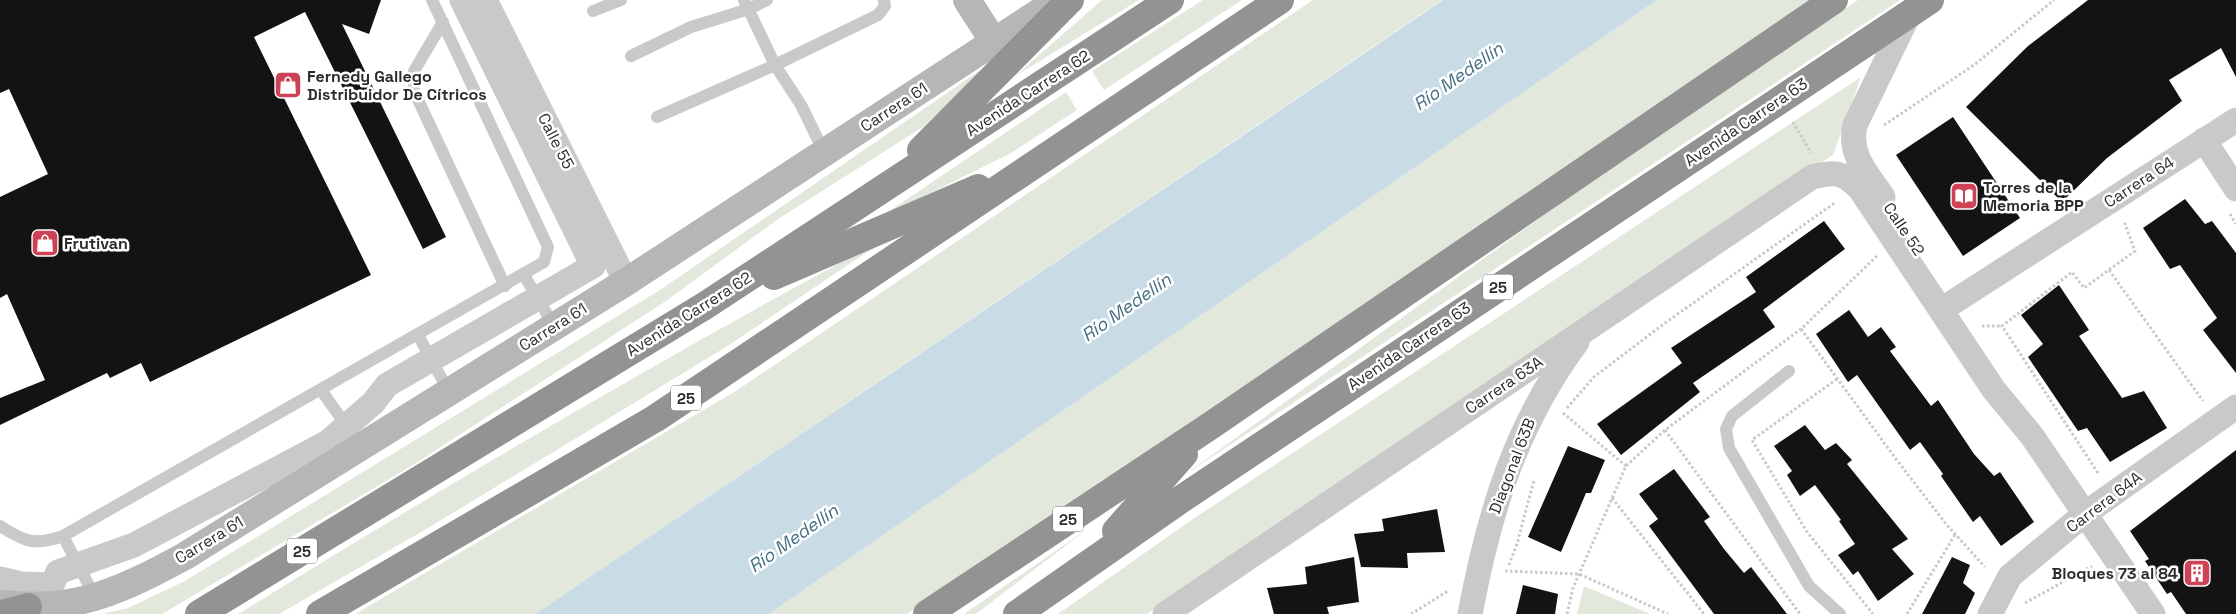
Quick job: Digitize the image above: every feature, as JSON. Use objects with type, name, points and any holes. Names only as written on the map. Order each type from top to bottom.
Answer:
[{"type":"highway","points":[[884,188],[1070,0]]},
{"type":"highway","name":"Avenida Carrera 62","points":[[199,614],[706,305],[1170,0]]},
{"type":"highway","name":"25","points":[[320,614],[656,418],[1280,0]]},
{"type":"highway","name":"25","points":[[927,614],[1210,426],[1834,0]]},
{"type":"highway","name":"Avenida Carrera 63","points":[[1017,614],[1089,562],[1920,7]]},
{"type":"highway","points":[[706,305],[1039,161]]},
{"type":"highway","points":[[1089,562],[1210,426]]},
{"type":"street","points":[[0,579],[21,584],[52,585],[58,572],[134,545],[328,442],[353,436],[373,403],[387,385],[539,299],[593,266],[462,0]]},
{"type":"street","name":"Calle 55","points":[[485,0],[626,282]]},
{"type":"street","points":[[967,0],[994,42]]},
{"type":"street","name":"Carrera 61","points":[[0,603],[15,610],[62,606],[96,597],[140,580],[185,556],[353,436],[449,392],[626,282],[1058,0]]},
{"type":"street","points":[[1853,147],[1855,125],[1920,7]]},
{"type":"street","name":"Carrera 64","points":[[1947,306],[2236,120]]},
{"type":"street","points":[[2204,140],[2231,198]]},
{"type":"street","name":"Calle 52","points":[[1853,147],[1858,159],[1947,306],[1994,390],[2032,436],[2154,614]]},
{"type":"street","name":"Calle 52","points":[[1824,174],[1838,173],[1848,178],[1860,189],[1947,306],[1968,326],[2006,382],[2032,436]]},
{"type":"street","name":"Carrera 63A","points":[[1165,614],[1812,177],[1824,174]]},
{"type":"street","name":"Diagonal 63B","points":[[1470,614],[1484,544],[1514,453],[1542,396],[1585,330]]},
{"type":"street","name":"Carrera 64A","points":[[1990,614],[2010,576],[2086,513],[2236,407]]},
{"type":"lane","points":[[0,526],[20,539],[43,543],[63,536],[544,262],[548,247],[433,0]]},
{"type":"lane","points":[[593,11],[621,0]]},
{"type":"lane","points":[[631,56],[691,27],[746,4],[767,0]]},
{"type":"lane","points":[[657,117],[775,65],[878,15],[884,6],[884,0]]},
{"type":"lane","points":[[746,4],[775,65],[801,105],[824,152]]},
{"type":"lane","points":[[443,22],[414,71],[414,90],[504,286]]},
{"type":"lane","points":[[524,275],[554,326]]},
{"type":"lane","points":[[418,335],[449,392]]},
{"type":"lane","points":[[1789,371],[1732,416],[1726,429],[1729,448],[1809,586],[1840,614]]},
{"type":"lane","points":[[321,390],[353,436]]},
{"type":"lane","points":[[63,536],[96,597]]},
{"type":"path","points":[[1853,147],[1974,65],[2054,0]]},
{"type":"path","points":[[1780,100],[1824,174]]},
{"type":"path","points":[[2231,198],[2236,224]]},
{"type":"path","points":[[1559,422],[1562,413],[1594,377],[1665,323],[1835,201],[1841,209]]},
{"type":"path","points":[[1968,326],[2002,326],[2072,272],[2084,288],[2134,251],[2124,224],[2132,219]]},
{"type":"path","points":[[1871,248],[1882,264]]},
{"type":"path","points":[[1567,614],[1573,588],[1626,466],[1665,430],[1801,329],[1877,256]]},
{"type":"path","points":[[2109,270],[2206,406]]},
{"type":"path","points":[[2002,326],[2099,475]]},
{"type":"path","points":[[1801,329],[1946,524],[1991,574]]},
{"type":"path","points":[[1837,379],[1752,440],[1808,532],[1873,614]]},
{"type":"path","points":[[1562,413],[1626,466]]},
{"type":"path","points":[[1665,430],[1800,614]]},
{"type":"path","points":[[1505,579],[1504,571],[1517,544],[1535,476]]},
{"type":"path","points":[[1612,498],[1704,614]]},
{"type":"path","points":[[1907,614],[1956,533]]},
{"type":"path","points":[[2022,605],[2097,563]]},
{"type":"path","points":[[1504,571],[1579,574],[1668,614]]},
{"type":"path","points":[[1411,614],[1451,590],[1450,598]]},
{"type":"shaded area","points":[[1102,0],[1139,0],[1014,77]]},
{"type":"shaded area","points":[[1203,0],[1242,0],[1104,90],[1092,71]]},
{"type":"shaded area","points":[[1313,0],[1442,0],[535,614],[355,614],[736,391]]},
{"type":"shaded area","points":[[1657,0],[1813,0],[907,614],[769,614]]},
{"type":"shaded area","points":[[1858,0],[1900,0],[1183,476],[1562,202]]},
{"type":"shaded area","points":[[998,58],[923,127],[778,219],[666,301],[413,465],[162,614],[102,614],[128,608],[185,581],[660,290]]},
{"type":"shaded area","points":[[1861,77],[1833,155],[1453,407],[1147,614],[1058,614],[1193,519]]},
{"type":"shaded area","points":[[1066,92],[1077,110],[1011,153],[876,220]]},
{"type":"shaded area","points":[[894,234],[726,347],[433,525],[279,614],[238,614],[400,515],[645,371]]},
{"type":"shaded area","points":[[1089,528],[976,614],[964,614]]},
{"type":"shaded area","points":[[1584,586],[1650,614],[1577,614]]},
{"type":"water","name":"Río Medellín","points":[[1443,0],[1657,0],[769,614],[535,614]]},
{"type":"building","points":[[0,0],[381,0],[369,34],[342,24],[446,237],[423,249],[305,12],[254,37],[371,275],[150,382],[141,363],[110,378],[107,373],[0,425],[0,398],[45,380],[7,294],[0,298],[0,197],[48,174],[9,89],[0,93]]},
{"type":"building","points":[[2088,0],[2236,0],[2236,77],[2221,48],[2169,80],[2182,101],[2107,158],[2062,202],[1966,107],[2028,46]]},
{"type":"building","name":"Torres de la Memoria BPP","points":[[1953,117],[2020,218],[1963,256],[1896,155]]},
{"type":"building","points":[[2185,199],[2205,224],[2212,221],[2236,253],[2236,373],[2203,330],[2217,318],[2180,265],[2170,269],[2143,228]]},
{"type":"building","points":[[1824,221],[1845,249],[1763,310],[1775,327],[1693,383],[1700,392],[1621,455],[1597,424],[1682,363],[1671,348],[1756,292],[1746,277]]},
{"type":"building","points":[[2059,285],[2089,330],[2079,336],[2122,398],[2144,391],[2167,428],[2110,462],[2087,428],[2078,431],[2028,357],[2043,344],[2021,315]]},
{"type":"building","points":[[1849,310],[1868,337],[1881,327],[1896,347],[1890,351],[1931,406],[1938,400],[1974,454],[1994,476],[2000,472],[2034,522],[2001,546],[1980,516],[1973,522],[1941,476],[1943,474],[1920,442],[1910,450],[1857,375],[1848,382],[1816,334]]},
{"type":"building","points":[[1805,425],[1825,450],[1836,443],[1852,460],[1847,464],[1908,539],[1892,549],[1914,574],[1878,601],[1858,571],[1853,575],[1838,555],[1855,544],[1839,521],[1841,520],[1815,485],[1800,496],[1787,475],[1792,471],[1774,446]]},
{"type":"building","points":[[1568,446],[1605,460],[1591,493],[1586,493],[1561,552],[1528,537]]},
{"type":"building","name":"Bloques 73 al 84","points":[[2236,450],[2236,614],[2186,614],[2171,592],[2167,594],[2145,561],[2149,559],[2130,531]]},
{"type":"building","points":[[1674,469],[1710,517],[1704,521],[1724,549],[1744,573],[1751,567],[1787,614],[1714,614],[1649,526],[1658,519],[1639,494]]},
{"type":"building","points":[[1437,509],[1445,552],[1407,553],[1408,568],[1361,567],[1354,534],[1384,531],[1382,519]]},
{"type":"building","points":[[1354,557],[1359,602],[1327,607],[1329,614],[1274,614],[1267,588],[1307,584],[1305,567]]},
{"type":"building","points":[[1952,557],[1970,565],[1963,583],[1975,593],[1965,614],[1922,614]]},
{"type":"building","points":[[1523,585],[1558,594],[1555,614],[1516,614]]},
{"type":"place","name":"Fernedy Gallego Distribuidor De Cítricos","points":[[288,85]]},
{"type":"place","name":"Torres de la Memoria BPP","points":[[1964,196]]},
{"type":"place","name":"Frutivan","points":[[45,243]]},
{"type":"place","name":"Bloques 73 al 84","points":[[2197,573]]}]
